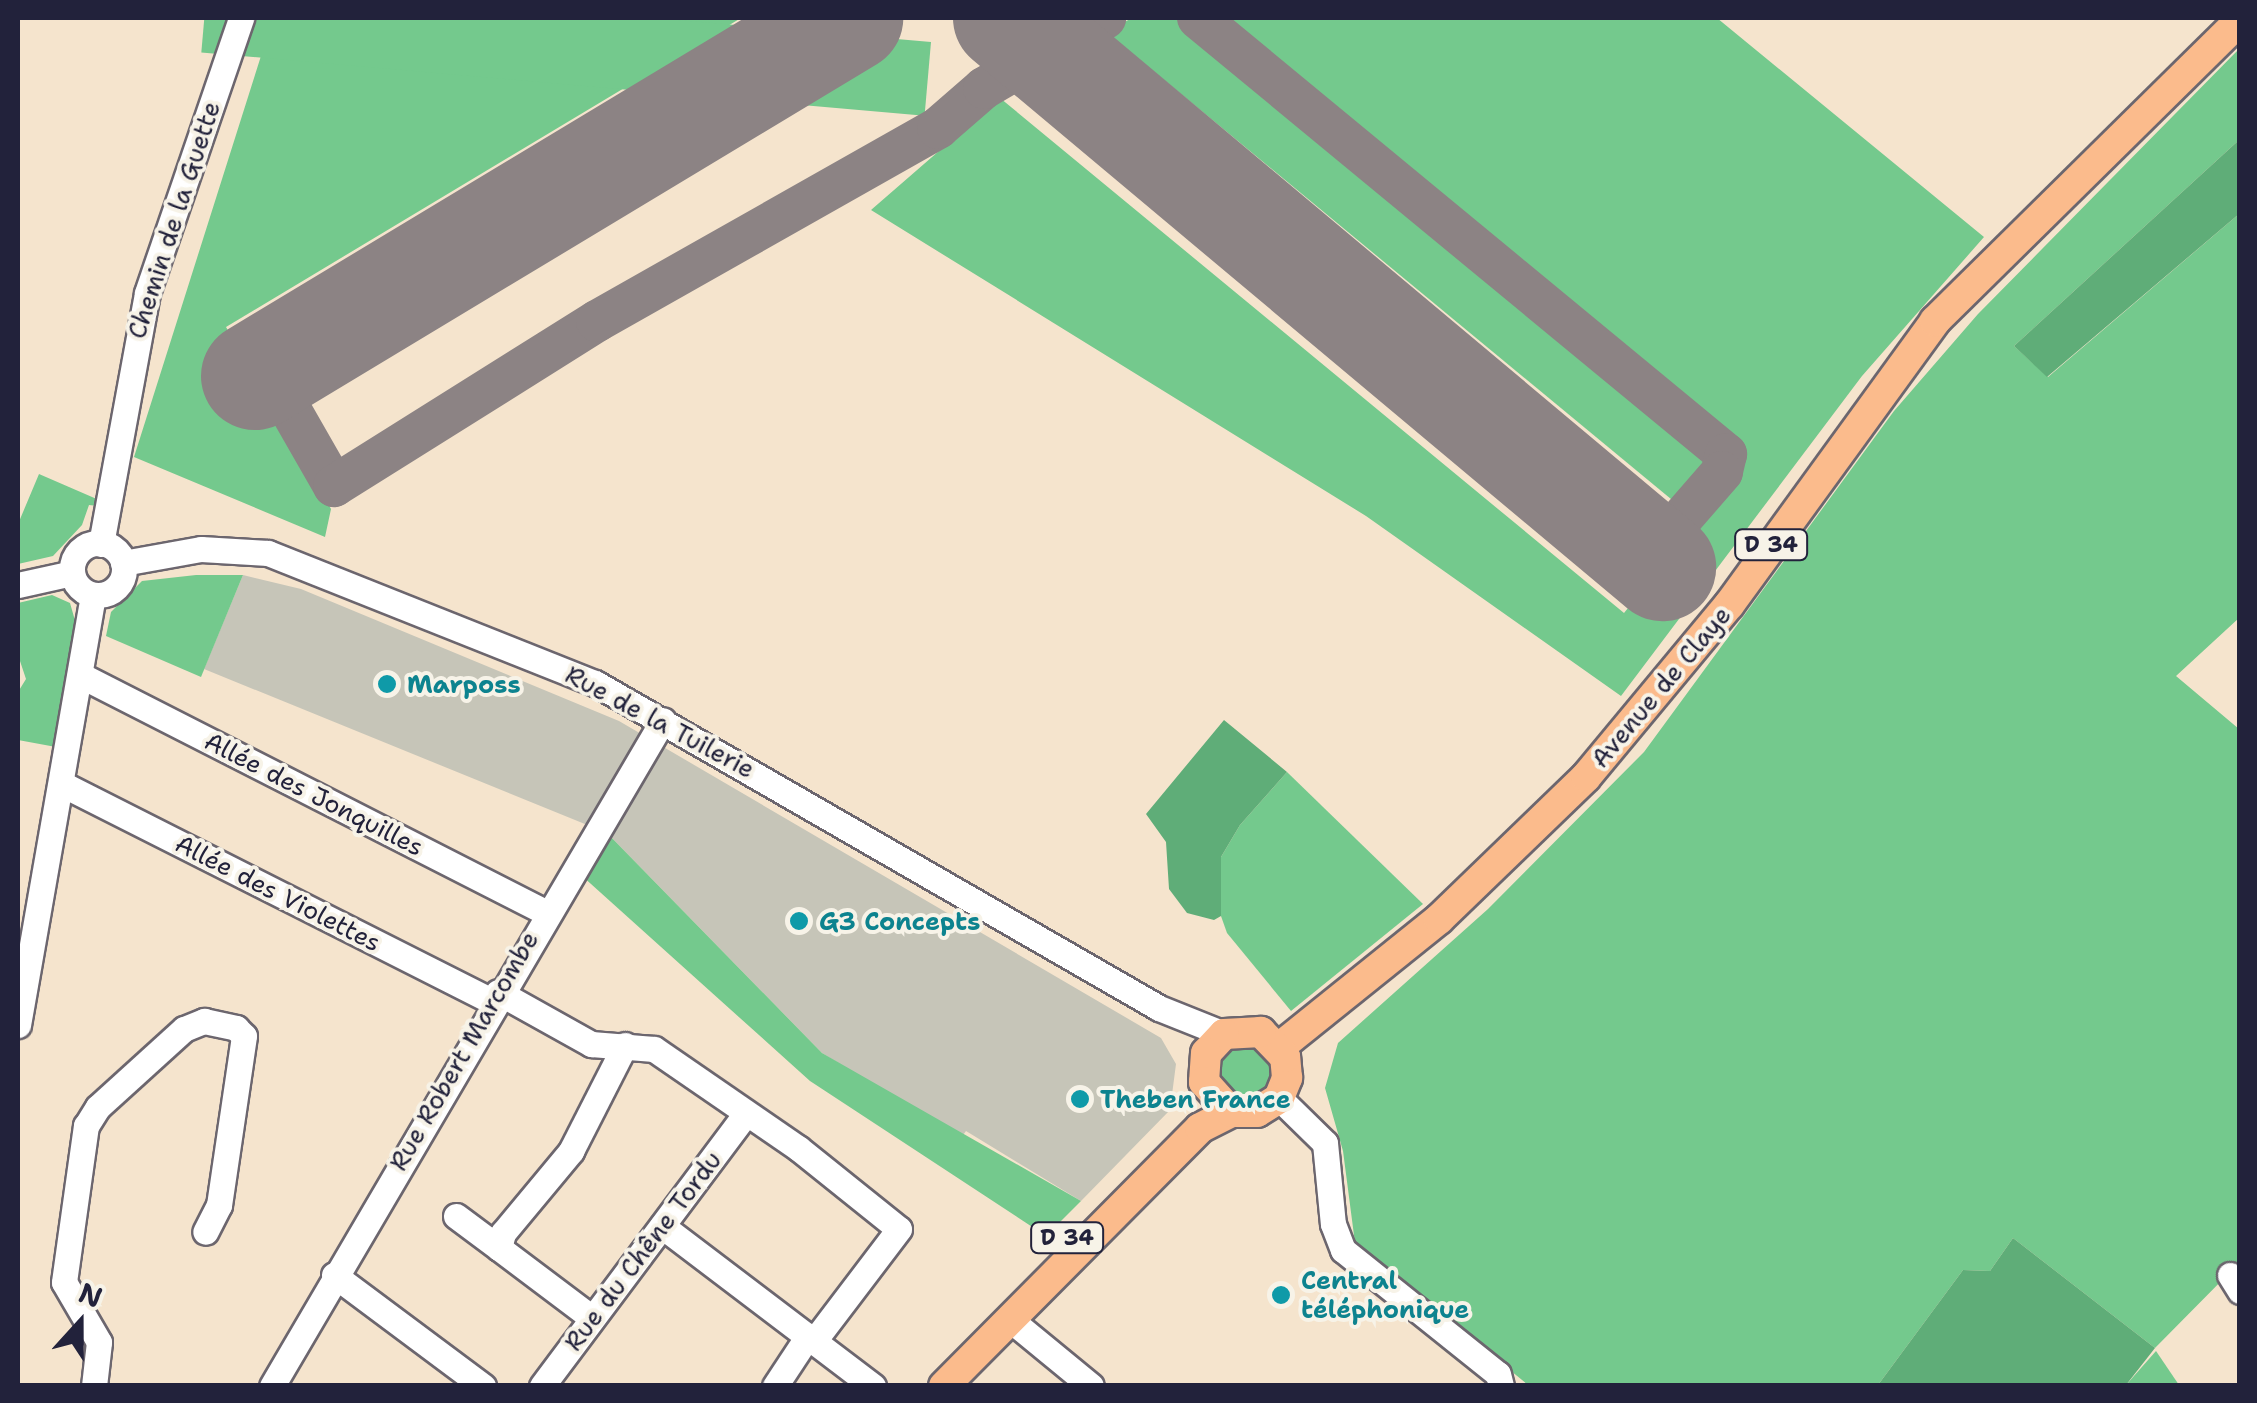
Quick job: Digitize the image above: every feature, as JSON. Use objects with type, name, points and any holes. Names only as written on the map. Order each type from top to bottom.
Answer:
[{"type":"main road","name":"Avenue de Claye","points":[[1280,1047],[1439,919],[1586,777],[1729,605],[1935,320],[2240,20]]},
{"type":"main road","points":[[1260,1032],[1280,1047],[1287,1078],[1279,1098],[1257,1112],[1231,1112],[1203,1074],[1224,1034],[1260,1032]]},
{"type":"main road","name":"D 34","points":[[920,1386],[1187,1116],[1203,1074]]},
{"type":"main road","name":"D 34","points":[[944,1386],[1200,1128],[1231,1112]]},
{"type":"street","name":"Chemin de la Guette","points":[[101,544],[146,293],[242,18]]},
{"type":"street","points":[[72,573],[79,551],[101,544],[123,564],[116,587],[93,595]]},
{"type":"street","name":"Rue de la Tuilerie","points":[[123,564],[219,548],[293,559],[595,683],[1159,1008],[1224,1034]]},
{"type":"street","points":[[18,584],[72,573]]},
{"type":"street","points":[[72,573],[93,595]]},
{"type":"street","points":[[18,1025],[64,785],[93,595]]},
{"type":"street","name":"Allée des Jonquilles","points":[[82,676],[545,912]]},
{"type":"street","name":"Rue Robert Marcombe","points":[[272,1386],[495,997],[663,720]]},
{"type":"street","name":"Allée des Violettes","points":[[64,785],[591,1044],[654,1050],[744,1116],[767,1126],[899,1228],[811,1339]]},
{"type":"street","name":"Rue de la Tuilerie","points":[[1159,1008],[1189,1036],[1203,1074]]},
{"type":"street","points":[[94,1386],[100,1342],[64,1282],[86,1126],[98,1107],[184,1029],[204,1021],[244,1036],[219,1206],[205,1232]]},
{"type":"street","points":[[498,1248],[519,1211],[571,1150],[625,1046]]},
{"type":"street","points":[[1279,1098],[1325,1142],[1333,1224],[1343,1250],[1498,1374],[1501,1386]]},
{"type":"street","name":"Rue du Chêne Tordu","points":[[542,1386],[744,1116]]},
{"type":"street","points":[[456,1216],[592,1318]]},
{"type":"street","points":[[662,1226],[872,1386]]},
{"type":"street","points":[[334,1275],[483,1386]]},
{"type":"street","points":[[1012,1321],[1090,1386]]},
{"type":"street","points":[[774,1386],[811,1339]]},
{"type":"shaded area","points":[[243,575],[301,589],[619,721],[1161,1038],[1176,1064],[1170,1110],[1081,1201],[966,1131],[961,1138],[822,1053],[607,833],[204,669]]},
{"type":"green space","points":[[204,18],[657,18],[931,42],[925,116],[201,52]]},
{"type":"green space","points":[[273,18],[741,18],[226,327],[331,509],[325,537],[134,457]]},
{"type":"green space","points":[[1132,18],[1179,18],[1713,458],[1677,504],[1106,32]]},
{"type":"green space","points":[[1215,18],[1717,18],[1984,237],[1862,376],[1621,696],[1366,516],[871,210],[1000,98],[1624,613],[1743,464],[1730,437]]},
{"type":"green space","points":[[2239,49],[2239,140],[2014,346],[2048,377],[2239,214],[2239,618],[2176,676],[2239,729],[2239,1263],[2155,1348],[2013,1238],[1990,1271],[1963,1270],[1878,1385],[1528,1385],[1355,1243],[1343,1151],[1325,1088],[1338,1043],[1488,909],[1644,752],[1894,411],[1978,314]]},
{"type":"green space","points":[[2239,140],[2239,214],[2047,377],[2014,346]]},
{"type":"green space","points":[[39,474],[99,500],[98,506],[89,505],[82,525],[53,556],[18,564],[18,524]]},
{"type":"green space","points":[[243,575],[201,677],[106,636],[111,612],[142,581]]},
{"type":"green space","points":[[52,595],[70,603],[76,624],[56,747],[18,740],[18,692],[26,679],[18,655],[18,603]]},
{"type":"green space","points":[[1224,720],[1287,772],[1240,825],[1221,857],[1221,916],[1214,920],[1187,913],[1169,889],[1166,842],[1146,814]]},
{"type":"green space","points":[[1287,772],[1423,904],[1291,1011],[1227,933],[1216,902],[1221,857],[1240,825]]},
{"type":"green space","points":[[607,833],[822,1053],[1081,1201],[1046,1236],[810,1081],[581,875]]},
{"type":"green space","points":[[1245,1043],[1264,1051],[1272,1070],[1264,1089],[1245,1097],[1226,1089],[1218,1070],[1226,1051]]},
{"type":"green space","points":[[2013,1238],[2155,1348],[2126,1385],[1878,1385],[1963,1270],[1990,1271]]},
{"type":"green space","points":[[2156,1351],[2179,1385],[2126,1385]]},
{"type":"taxiway","points":[[267,369],[334,486],[597,321],[938,128],[984,88],[1105,18]]},
{"type":"taxiway","points":[[1198,18],[1726,454],[1722,472],[1648,557]]},
{"type":"runway","points":[[255,376],[849,18]]},
{"type":"runway","points":[[1007,18],[1662,567]]},
{"type":"place","name":"Marposs","points":[[387,684]]},
{"type":"place","name":"G3 Concepts","points":[[799,921]]},
{"type":"place","name":"Theben France","points":[[1080,1099]]},
{"type":"place","name":"Central téléphonique","points":[[1281,1295]]}]
